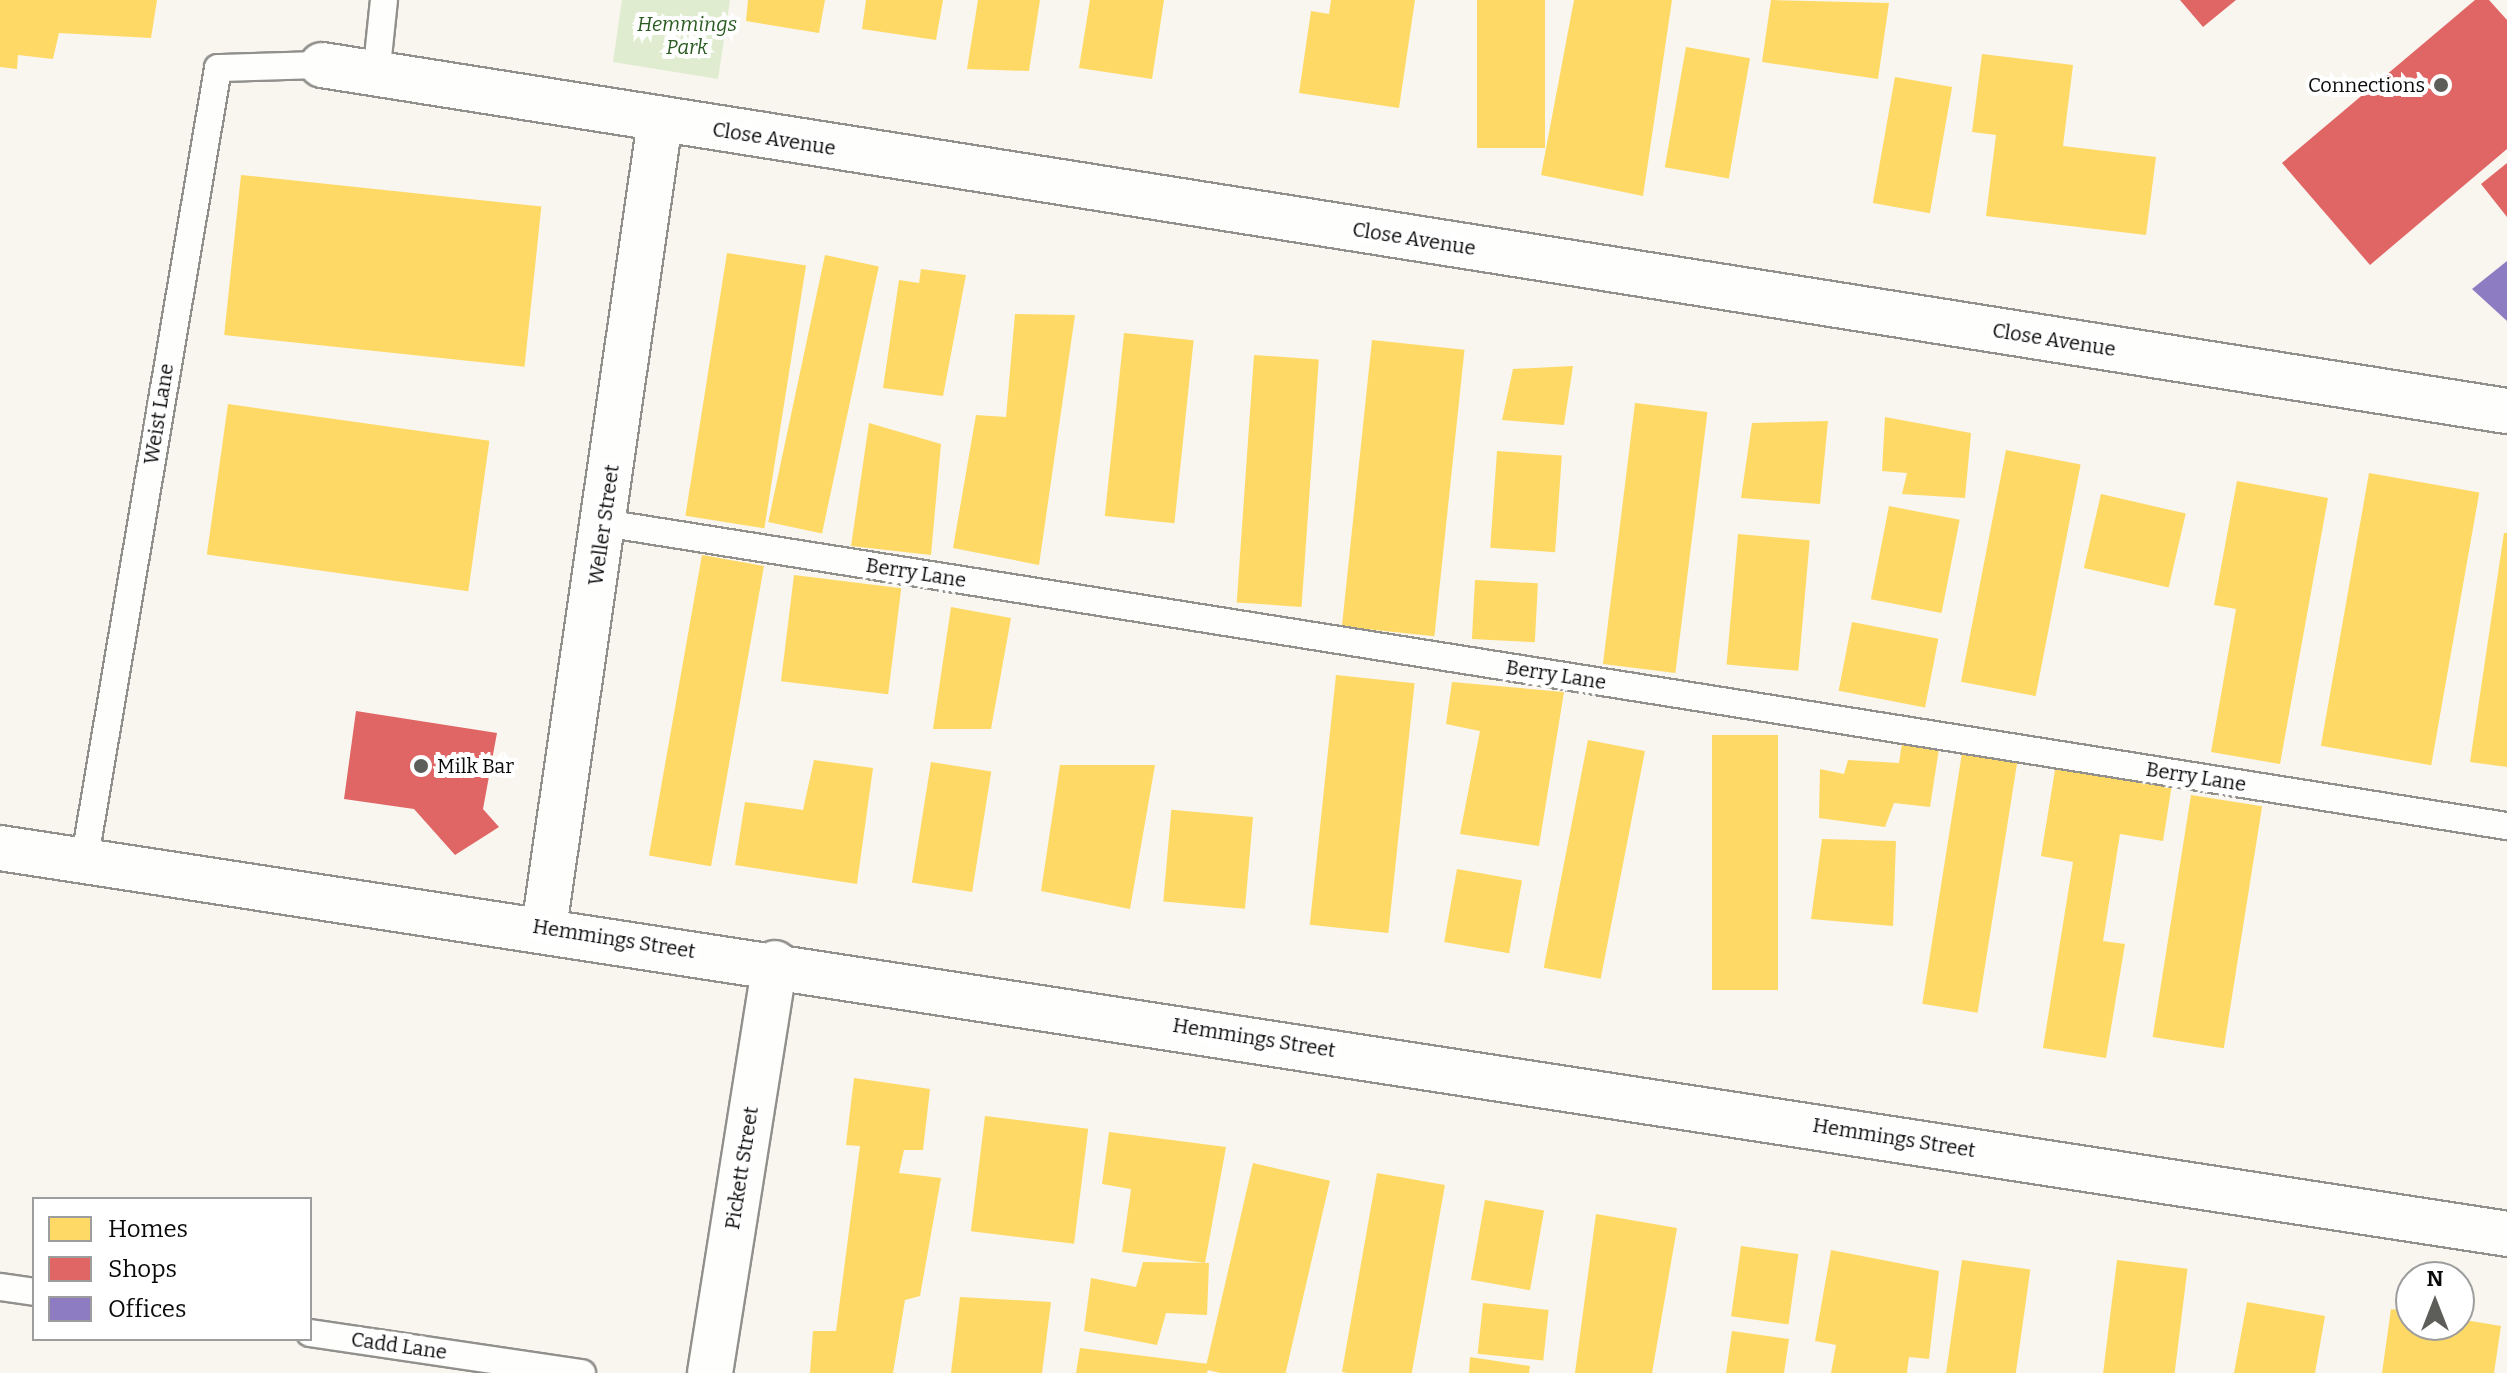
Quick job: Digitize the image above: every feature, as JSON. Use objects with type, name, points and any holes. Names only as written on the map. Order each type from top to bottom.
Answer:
[{"type":"street","name":"Close Avenue","points":[[322,65],[660,121],[2507,411]]},
{"type":"street","name":"Weller Street","points":[[544,928],[660,121]]},
{"type":"street","name":"Hemmings Street","points":[[0,848],[84,863],[775,963],[2507,1234]]},
{"type":"street","name":"Pickett Street","points":[[710,1373],[775,963]]},
{"type":"lane","points":[[376,76],[384,0]]},
{"type":"lane","name":"Weist Lane","points":[[84,863],[218,68],[322,65]]},
{"type":"lane","name":"Berry Lane","points":[[604,523],[2507,826]]},
{"type":"lane","points":[[0,1287],[32,1292]]},
{"type":"lane","name":"Cadd Lane","points":[[312,1333],[582,1373]]},
{"type":"green space","name":"Hemmings Park","points":[[622,0],[730,0],[718,79],[613,62]]},
{"type":"building: Homes","points":[[0,0],[157,0],[151,38],[59,33],[53,59],[18,55],[17,69],[0,67]]},
{"type":"building: Homes","points":[[748,0],[825,0],[819,33],[746,21]]},
{"type":"building: Homes","points":[[866,0],[943,0],[936,40],[862,29]]},
{"type":"building: Homes","points":[[978,0],[1040,0],[1029,71],[967,69]]},
{"type":"building: Homes","points":[[1090,0],[1164,0],[1152,79],[1079,68]]},
{"type":"building: Homes","points":[[1331,0],[1415,0],[1399,108],[1299,93],[1311,11],[1329,14]]},
{"type":"building: Homes","points":[[1477,0],[1545,0],[1545,148],[1477,148]]},
{"type":"building: Homes","points":[[1574,0],[1672,0],[1643,196],[1541,175]]},
{"type":"building: Homes","points":[[1771,0],[1889,3],[1878,79],[1762,62]]},
{"type":"building: Homes","points":[[1686,47],[1750,58],[1729,178],[1665,167]]},
{"type":"building: Homes","points":[[1982,54],[2073,65],[2063,146],[2156,157],[2146,235],[1986,216],[1996,135],[1972,132]]},
{"type":"building: Homes","points":[[1895,77],[1952,87],[1930,213],[1873,203]]},
{"type":"building: Homes","points":[[241,175],[541,207],[525,367],[224,335]]},
{"type":"building: Homes","points":[[727,253],[806,266],[764,528],[685,516]]},
{"type":"building: Homes","points":[[825,255],[879,266],[822,533],[768,522]]},
{"type":"building: Homes","points":[[921,269],[966,275],[943,396],[883,388],[899,280],[919,283]]},
{"type":"building: Homes","points":[[1015,314],[1075,315],[1039,565],[953,548],[976,415],[1006,417]]},
{"type":"building: Homes","points":[[1124,333],[1194,340],[1174,523],[1105,516]]},
{"type":"building: Homes","points":[[1372,340],[1464,350],[1434,636],[1342,626]]},
{"type":"building: Homes","points":[[1254,355],[1319,360],[1302,607],[1237,602]]},
{"type":"building: Homes","points":[[1573,366],[1564,425],[1502,420],[1513,369]]},
{"type":"building: Homes","points":[[1635,403],[1707,412],[1675,673],[1603,664]]},
{"type":"building: Homes","points":[[228,404],[489,441],[468,591],[207,555]]},
{"type":"building: Homes","points":[[1885,417],[1971,433],[1965,498],[1902,494],[1907,473],[1882,471]]},
{"type":"building: Homes","points":[[1828,421],[1820,504],[1741,498],[1752,423]]},
{"type":"building: Homes","points":[[869,423],[941,444],[931,555],[851,546]]},
{"type":"building: Homes","points":[[2006,450],[2081,465],[2036,696],[1961,682]]},
{"type":"building: Homes","points":[[1497,451],[1562,456],[1555,552],[1490,548]]},
{"type":"building: Homes","points":[[2369,473],[2479,492],[2431,765],[2321,746]]},
{"type":"building: Homes","points":[[2237,481],[2328,498],[2280,764],[2211,752],[2236,609],[2214,605]]},
{"type":"building: Homes","points":[[2101,494],[2186,514],[2169,588],[2084,568]]},
{"type":"building: Homes","points":[[1889,506],[1960,520],[1942,613],[1871,599]]},
{"type":"building: Homes","points":[[2504,533],[2507,533],[2507,767],[2470,762]]},
{"type":"building: Homes","points":[[1738,534],[1810,540],[1798,671],[1727,665]]},
{"type":"building: Homes","points":[[702,555],[764,566],[711,866],[649,855]]},
{"type":"building: Homes","points":[[794,575],[901,588],[888,694],[781,681]]},
{"type":"building: Homes","points":[[1475,580],[1538,583],[1535,642],[1472,639]]},
{"type":"building: Homes","points":[[951,607],[1011,618],[991,729],[933,729]]},
{"type":"building: Homes","points":[[1852,622],[1938,639],[1925,708],[1839,691]]},
{"type":"building: Homes","points":[[1336,675],[1415,683],[1388,933],[1310,925]]},
{"type":"building: Homes","points":[[1452,682],[1564,692],[1539,846],[1460,834],[1480,731],[1446,724]]},
{"type":"building: Homes","points":[[1712,735],[1778,735],[1778,990],[1712,990]]},
{"type":"building: Homes","points":[[1903,737],[1940,742],[1930,807],[1894,803],[1885,827],[1819,818],[1820,769],[1844,774],[1848,760],[1899,763]]},
{"type":"building: Homes","points":[[1588,740],[1645,751],[1601,979],[1544,968]]},
{"type":"building: Homes","points":[[1962,753],[2017,762],[1978,1013],[1922,1004]]},
{"type":"building: Homes","points":[[814,760],[873,768],[857,884],[735,865],[745,802],[803,810]]},
{"type":"building: Homes","points":[[931,762],[991,772],[972,892],[912,882]]},
{"type":"building: Homes","points":[[2056,764],[2172,784],[2163,841],[2120,834],[2103,941],[2125,944],[2106,1058],[2043,1048],[2073,862],[2041,856]]},
{"type":"building: Homes","points":[[1060,765],[1155,765],[1130,909],[1041,891]]},
{"type":"building: Homes","points":[[2191,795],[2262,806],[2224,1048],[2153,1037]]},
{"type":"building: Homes","points":[[1171,810],[1253,817],[1245,909],[1163,902]]},
{"type":"building: Homes","points":[[1822,839],[1896,841],[1893,926],[1811,919]]},
{"type":"building: Homes","points":[[1457,869],[1522,880],[1509,953],[1444,942]]},
{"type":"building: Homes","points":[[854,1078],[930,1089],[923,1150],[904,1150],[899,1173],[941,1178],[920,1296],[905,1300],[893,1373],[810,1373],[813,1331],[836,1331],[860,1146],[846,1145]]},
{"type":"building: Homes","points":[[985,1116],[1088,1129],[1074,1244],[971,1231]]},
{"type":"building: Homes","points":[[1109,1132],[1226,1147],[1205,1263],[1122,1252],[1131,1189],[1102,1184]]},
{"type":"building: Homes","points":[[1253,1163],[1330,1181],[1286,1373],[1220,1373],[1205,1370]]},
{"type":"building: Homes","points":[[1377,1173],[1445,1185],[1412,1373],[1342,1372]]},
{"type":"building: Homes","points":[[1485,1200],[1544,1210],[1530,1290],[1471,1280]]},
{"type":"building: Homes","points":[[1596,1214],[1677,1228],[1652,1373],[1575,1373]]},
{"type":"building: Homes","points":[[1741,1246],[1798,1254],[1789,1324],[1731,1316]]},
{"type":"building: Homes","points":[[1831,1250],[1939,1271],[1929,1359],[1909,1357],[1907,1373],[1831,1373],[1836,1345],[1815,1341]]},
{"type":"building: Homes","points":[[1962,1260],[2030,1270],[2016,1373],[1946,1373]]},
{"type":"building: Homes","points":[[2117,1260],[2187,1269],[2175,1373],[2103,1373]]},
{"type":"building: Homes","points":[[1143,1262],[1209,1263],[1207,1315],[1166,1313],[1157,1345],[1084,1331],[1091,1278],[1136,1287]]},
{"type":"building: Homes","points":[[960,1297],[1051,1302],[1042,1373],[951,1373]]},
{"type":"building: Homes","points":[[2247,1302],[2325,1316],[2315,1373],[2234,1373]]},
{"type":"building: Homes","points":[[1483,1303],[1549,1310],[1543,1361],[1478,1354]]},
{"type":"building: Homes","points":[[2391,1309],[2395,1310],[2395,1341],[2475,1341],[2475,1322],[2501,1326],[2494,1373],[2382,1373]]},
{"type":"building: Homes","points":[[1732,1331],[1789,1339],[1784,1373],[1726,1373]]},
{"type":"building: Homes","points":[[1080,1348],[1209,1364],[1207,1373],[1076,1373]]},
{"type":"building: Homes","points":[[1470,1357],[1530,1366],[1529,1373],[1469,1373]]},
{"type":"building: Shops","points":[[2180,0],[2236,0],[2203,27]]},
{"type":"building: Shops","name":"Connections","points":[[2475,0],[2489,0],[2507,20],[2507,149],[2370,265],[2282,163]]},
{"type":"building: Shops","points":[[2507,163],[2507,217],[2481,184]]},
{"type":"building: Shops","name":"Milk Bar","points":[[356,711],[497,733],[483,809],[499,827],[455,855],[414,809],[344,799]]},
{"type":"building: Offices","points":[[2507,261],[2507,321],[2472,289]]},
{"type":"place","name":"Connections","points":[[2441,85]]},
{"type":"place","name":"Milk Bar","points":[[421,766]]}]
